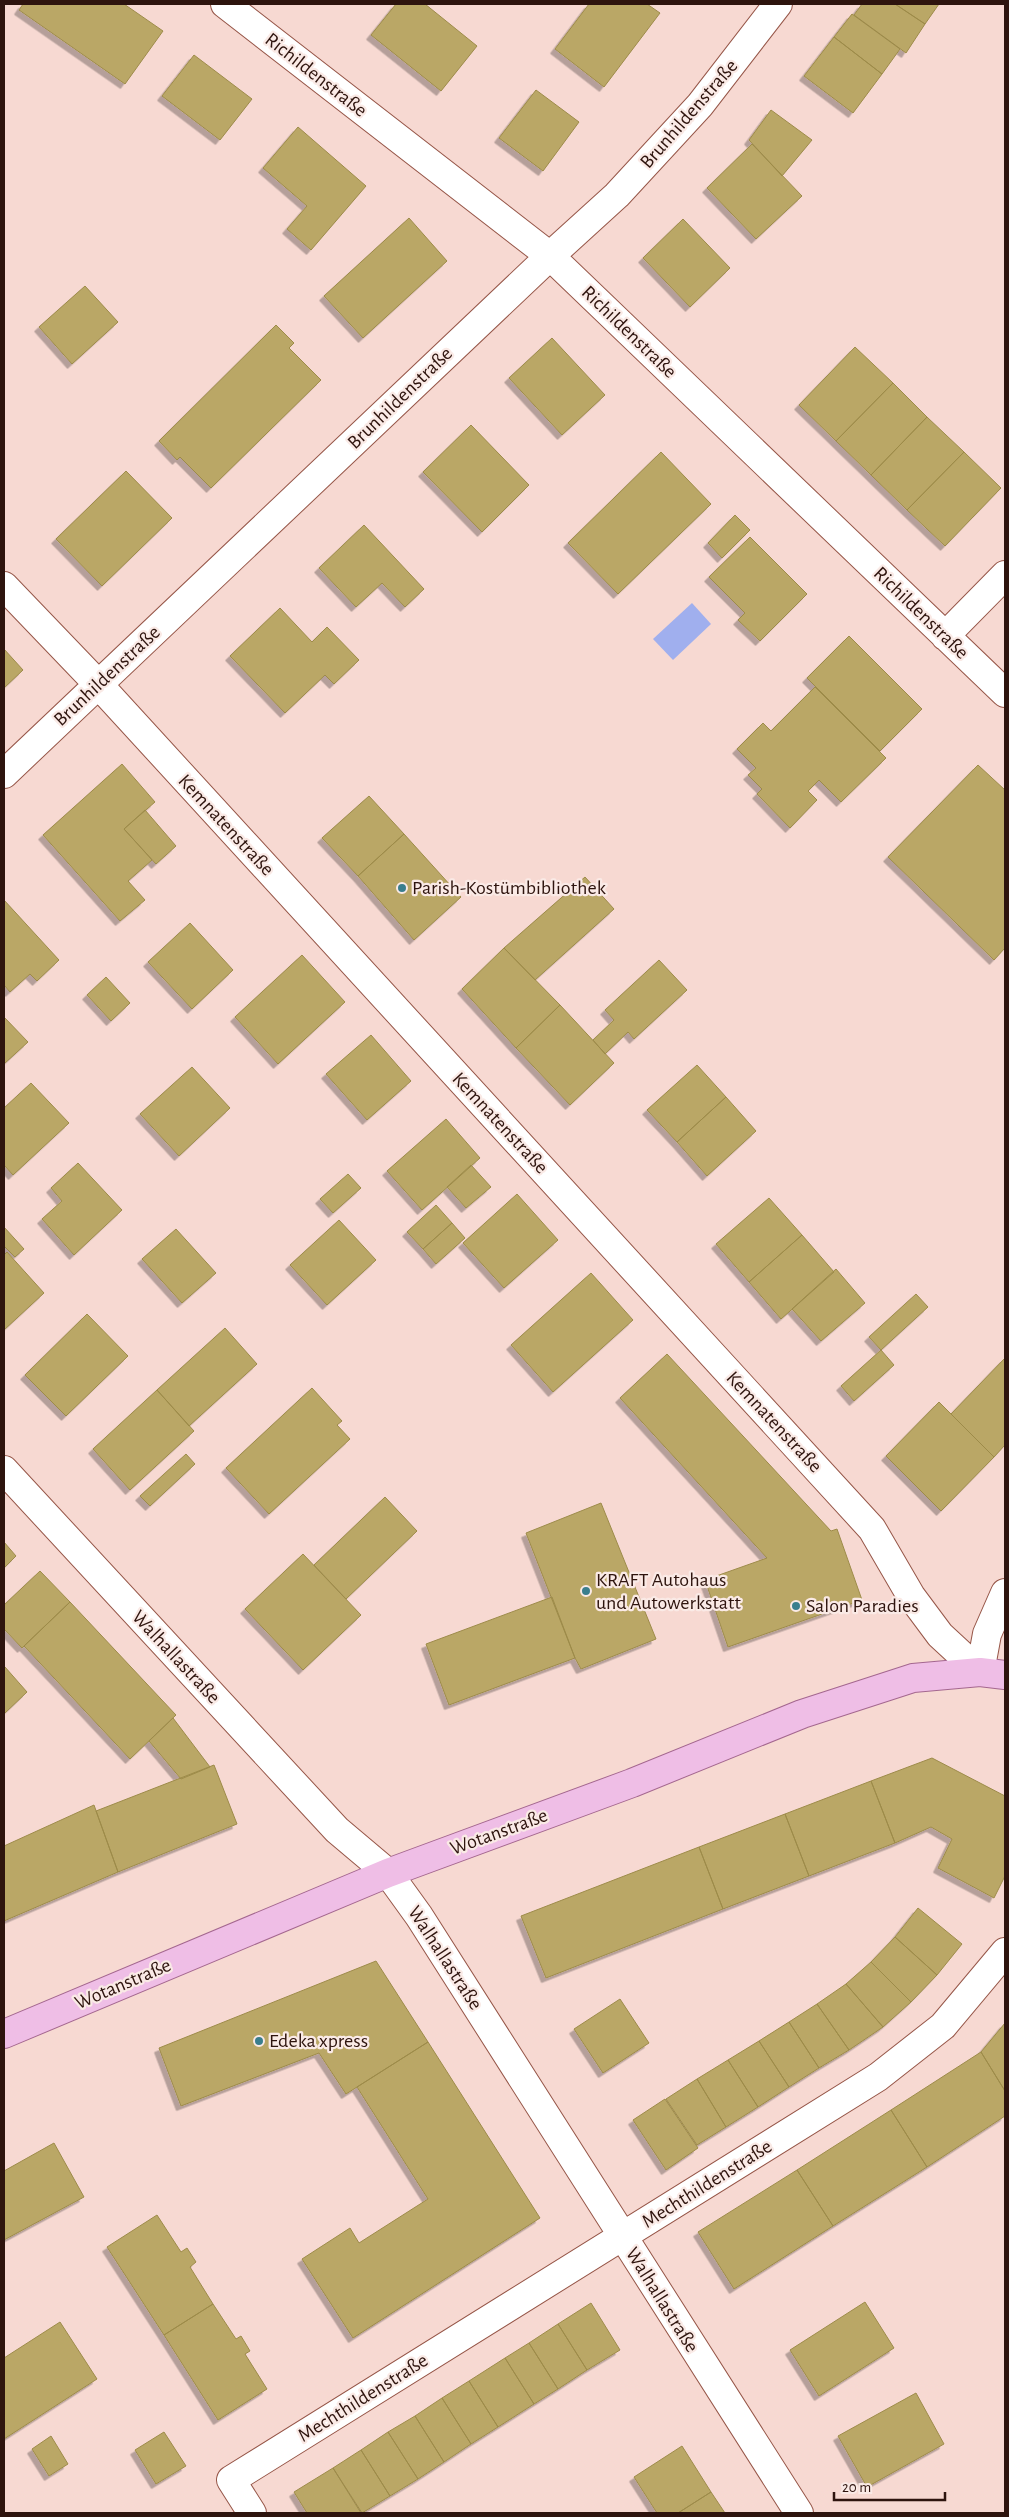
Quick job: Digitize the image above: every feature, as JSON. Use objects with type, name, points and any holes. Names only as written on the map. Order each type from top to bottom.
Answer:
[{"type":"main road","name":"Wotanstraße","points":[[4,2034],[388,1873],[632,1783],[802,1714],[913,1678],[992,1674]]},
{"type":"street","name":"Richildenstraße","points":[[224,4],[550,256],[1005,693]]},
{"type":"street","name":"Brunhildenstraße","points":[[4,774],[550,256],[617,195],[700,105],[778,4]]},
{"type":"street","points":[[945,636],[1005,574]]},
{"type":"street","name":"Kemnatenstraße","points":[[4,586],[98,684],[872,1529],[911,1596],[940,1635],[992,1674]]},
{"type":"street","name":"Walhallastraße","points":[[4,1470],[337,1830],[388,1873],[419,1916],[799,2513]]},
{"type":"street","points":[[992,1674],[987,1634],[1005,1593]]},
{"type":"street","name":"Mechthildenstraße","points":[[252,2513],[231,2480],[878,2077],[943,2026],[1005,1952]]},
{"type":"water","points":[[692,603],[711,624],[673,660],[653,639]]},
{"type":"building","points":[[23,4],[124,4],[163,31],[125,84],[19,10]]},
{"type":"building","points":[[396,4],[425,4],[477,46],[441,91],[371,35]]},
{"type":"building","points":[[589,4],[647,4],[660,13],[604,87],[555,49]]},
{"type":"building","points":[[862,4],[895,4],[925,24],[906,53],[854,15]]},
{"type":"building","points":[[895,4],[939,4],[925,24]]},
{"type":"building","points":[[852,14],[900,49],[882,74],[834,37]]},
{"type":"building","points":[[834,37],[882,74],[853,113],[804,76]]},
{"type":"building","points":[[194,55],[252,99],[220,140],[162,96]]},
{"type":"building","points":[[536,90],[579,122],[543,171],[499,138]]},
{"type":"building","points":[[771,110],[812,140],[782,176],[749,140]]},
{"type":"building","points":[[298,127],[366,186],[311,250],[287,229],[307,206],[263,168]]},
{"type":"building","points":[[752,144],[802,196],[756,239],[707,188]]},
{"type":"building","points":[[409,218],[447,261],[363,338],[324,296]]},
{"type":"building","points":[[683,219],[730,268],[690,307],[643,258]]},
{"type":"building","points":[[85,286],[118,322],[72,364],[39,327]]},
{"type":"building","points":[[276,325],[294,343],[289,348],[321,380],[211,488],[180,457],[177,460],[159,441]]},
{"type":"building","points":[[552,338],[605,395],[562,435],[509,378]]},
{"type":"building","points":[[855,347],[893,383],[836,441],[799,405]]},
{"type":"building","points":[[893,383],[927,417],[871,475],[836,441]]},
{"type":"building","points":[[927,417],[964,452],[907,510],[871,475]]},
{"type":"building","points":[[471,425],[529,485],[482,532],[423,472]]},
{"type":"building","points":[[661,452],[711,504],[618,594],[568,543]]},
{"type":"building","points":[[964,452],[1001,488],[945,546],[907,510]]},
{"type":"building","points":[[126,471],[172,518],[102,586],[56,539]]},
{"type":"building","points":[[735,515],[750,530],[722,558],[708,543]]},
{"type":"building","points":[[364,525],[424,589],[405,607],[382,583],[356,607],[319,568]]},
{"type":"building","points":[[750,537],[807,594],[760,641],[738,620],[745,613],[709,577]]},
{"type":"building","points":[[280,608],[312,642],[327,627],[359,660],[334,684],[325,675],[285,713],[230,656]]},
{"type":"building","points":[[849,636],[922,709],[880,751],[807,678]]},
{"type":"building","points":[[4,649],[23,670],[4,688]]},
{"type":"building","points":[[815,687],[886,758],[841,802],[819,780],[808,791],[817,800],[790,828],[757,794],[762,789],[748,775],[756,768],[737,749],[763,723],[771,731]]},
{"type":"building","points":[[122,764],[155,802],[124,829],[152,860],[128,881],[145,900],[120,921],[43,835]]},
{"type":"building","points":[[978,765],[1005,790],[1005,948],[994,960],[888,857]]},
{"type":"building","points":[[369,796],[404,834],[358,876],[322,838]]},
{"type":"building","points":[[145,810],[176,846],[156,864],[124,829]]},
{"type":"building","points":[[404,834],[461,897],[414,940],[358,876]]},
{"type":"building","points":[[585,877],[614,909],[535,980],[504,948]]},
{"type":"building","points":[[4,900],[59,960],[37,981],[30,974],[10,992],[4,985]]},
{"type":"building","points":[[190,923],[233,970],[192,1009],[148,962]]},
{"type":"building","points":[[504,948],[560,1005],[516,1048],[462,989]]},
{"type":"building","points":[[302,955],[345,1002],[278,1064],[235,1017]]},
{"type":"building","points":[[659,960],[687,990],[634,1039],[628,1032],[605,1054],[593,1040],[614,1020],[605,1010]]},
{"type":"building","points":[[106,977],[130,1003],[111,1021],[87,995]]},
{"type":"building","points":[[560,1005],[614,1063],[570,1105],[516,1048]]},
{"type":"building","points":[[4,1017],[28,1042],[4,1064]]},
{"type":"building","points":[[371,1035],[411,1081],[367,1120],[326,1074]]},
{"type":"building","points":[[697,1065],[726,1097],[677,1142],[647,1110]]},
{"type":"building","points":[[192,1067],[230,1108],[179,1156],[140,1114]]},
{"type":"building","points":[[31,1083],[69,1123],[13,1175],[4,1165],[4,1108]]},
{"type":"building","points":[[726,1097],[756,1131],[707,1176],[677,1142]]},
{"type":"building","points":[[446,1119],[480,1158],[422,1210],[387,1171]]},
{"type":"building","points":[[78,1163],[122,1210],[74,1255],[42,1219],[62,1201],[51,1188]]},
{"type":"building","points":[[471,1165],[491,1187],[466,1208],[447,1187]]},
{"type":"building","points":[[348,1174],[361,1188],[333,1213],[320,1199]]},
{"type":"building","points":[[517,1194],[558,1240],[504,1288],[463,1243]]},
{"type":"building","points":[[769,1198],[802,1235],[749,1282],[716,1244]]},
{"type":"building","points":[[436,1205],[452,1223],[423,1249],[407,1232]]},
{"type":"building","points":[[339,1220],[376,1260],[327,1305],[290,1265]]},
{"type":"building","points":[[452,1223],[465,1238],[436,1264],[423,1249]]},
{"type":"building","points":[[4,1227],[24,1249],[15,1257],[4,1246]]},
{"type":"building","points":[[176,1229],[216,1273],[182,1303],[142,1259]]},
{"type":"building","points":[[802,1235],[834,1272],[781,1319],[749,1282]]},
{"type":"building","points":[[7,1252],[44,1293],[4,1330],[4,1255]]},
{"type":"building","points":[[836,1269],[865,1303],[821,1341],[792,1309]]},
{"type":"building","points":[[591,1273],[633,1320],[553,1392],[511,1345]]},
{"type":"building","points":[[916,1294],[928,1307],[881,1350],[869,1337]]},
{"type":"building","points":[[87,1314],[128,1356],[66,1416],[25,1375]]},
{"type":"building","points":[[225,1328],[257,1364],[189,1426],[157,1390]]},
{"type":"building","points":[[881,1350],[894,1365],[854,1401],[841,1386]]},
{"type":"building","points":[[667,1354],[831,1531],[837,1529],[862,1600],[728,1647],[705,1580],[767,1558],[620,1398]]},
{"type":"building","points":[[1005,1358],[1005,1445],[994,1457],[951,1414]]},
{"type":"building","points":[[312,1388],[342,1421],[337,1425],[350,1439],[269,1514],[226,1468]]},
{"type":"building","points":[[157,1390],[194,1431],[130,1490],[93,1449]]},
{"type":"building","points":[[939,1402],[994,1457],[941,1511],[886,1456]]},
{"type":"building","points":[[186,1454],[195,1464],[150,1506],[140,1496]]},
{"type":"building","points":[[385,1497],[417,1531],[346,1599],[314,1565]]},
{"type":"building","points":[[601,1503],[656,1639],[581,1669],[526,1533]]},
{"type":"building","points":[[4,1542],[16,1556],[4,1568]]},
{"type":"building","points":[[303,1554],[361,1615],[303,1670],[245,1609]]},
{"type":"building","points":[[40,1571],[70,1602],[22,1648],[4,1629],[4,1605]]},
{"type":"building","points":[[552,1597],[575,1658],[449,1705],[426,1644]]},
{"type":"building","points":[[70,1602],[176,1715],[130,1759],[24,1646]]},
{"type":"building","points":[[4,1668],[27,1692],[4,1714]]},
{"type":"building","points":[[173,1718],[210,1767],[181,1779],[149,1741]]},
{"type":"building","points":[[932,1758],[1005,1796],[1005,1876],[994,1898],[938,1868],[952,1839],[931,1827],[895,1843],[871,1781]]},
{"type":"building","points":[[214,1765],[237,1824],[118,1872],[96,1811]]},
{"type":"building","points":[[871,1781],[895,1843],[809,1876],[785,1814]]},
{"type":"building","points":[[94,1805],[118,1872],[4,1921],[4,1846]]},
{"type":"building","points":[[785,1814],[809,1876],[723,1909],[699,1847]]},
{"type":"building","points":[[699,1847],[723,1909],[546,1978],[521,1916]]},
{"type":"building","points":[[918,1908],[962,1944],[937,1975],[895,1937]]},
{"type":"building","points":[[895,1937],[937,1975],[911,2002],[871,1962]]},
{"type":"building","points":[[376,1961],[428,2042],[346,2094],[319,2053],[181,2106],[159,2048]]},
{"type":"building","points":[[871,1962],[911,2002],[883,2027],[846,1984]]},
{"type":"building","points":[[846,1984],[883,2027],[849,2050],[817,2004]]},
{"type":"building","points":[[620,1999],[649,2043],[603,2073],[574,2029]]},
{"type":"building","points":[[817,2004],[849,2050],[819,2068],[789,2022]]},
{"type":"building","points":[[789,2022],[819,2068],[789,2087],[759,2041]]},
{"type":"building","points":[[1005,2023],[1005,2091],[981,2052]]},
{"type":"building","points":[[759,2041],[789,2087],[758,2107],[728,2060]]},
{"type":"building","points":[[428,2042],[540,2218],[353,2338],[302,2259],[350,2228],[359,2243],[428,2199],[357,2087]]},
{"type":"building","points":[[981,2052],[1005,2091],[1005,2116],[927,2167],[891,2110]]},
{"type":"building","points":[[728,2060],[758,2107],[726,2127],[697,2079]]},
{"type":"building","points":[[697,2079],[726,2127],[697,2145],[666,2099]]},
{"type":"building","points":[[665,2099],[698,2148],[666,2170],[633,2120]]},
{"type":"building","points":[[891,2110],[927,2167],[833,2226],[797,2170]]},
{"type":"building","points":[[54,2143],[84,2197],[4,2240],[4,2171]]},
{"type":"building","points":[[797,2170],[833,2226],[734,2289],[698,2232]]},
{"type":"building","points":[[157,2215],[181,2252],[187,2248],[196,2262],[190,2267],[213,2304],[164,2335],[107,2247]]},
{"type":"building","points":[[865,2302],[894,2348],[819,2396],[790,2350]]},
{"type":"building","points":[[591,2303],[620,2350],[587,2370],[558,2324]]},
{"type":"building","points":[[213,2304],[236,2339],[241,2336],[250,2351],[245,2354],[267,2389],[218,2420],[164,2335]]},
{"type":"building","points":[[60,2322],[97,2379],[4,2439],[4,2358]]},
{"type":"building","points":[[558,2324],[587,2370],[558,2389],[529,2343]]},
{"type":"building","points":[[529,2343],[558,2389],[534,2404],[505,2358]]},
{"type":"building","points":[[505,2358],[534,2404],[498,2427],[469,2381]]},
{"type":"building","points":[[469,2381],[498,2427],[471,2444],[442,2398]]},
{"type":"building","points":[[916,2393],[944,2444],[867,2487],[838,2436]]},
{"type":"building","points":[[442,2398],[471,2444],[444,2462],[415,2416]]},
{"type":"building","points":[[415,2416],[444,2462],[418,2479],[388,2432]]},
{"type":"building","points":[[164,2432],[186,2466],[156,2484],[135,2450]]},
{"type":"building","points":[[388,2432],[418,2479],[390,2496],[361,2450]]},
{"type":"building","points":[[51,2436],[68,2464],[49,2476],[32,2449]]},
{"type":"building","points":[[682,2446],[711,2492],[678,2513],[657,2513],[634,2477]]},
{"type":"building","points":[[361,2450],[390,2496],[362,2513],[333,2468]]},
{"type":"building","points":[[333,2468],[361,2513],[307,2513],[294,2492]]},
{"type":"building","points":[[711,2492],[725,2513],[678,2513]]},
{"type":"place","name":"Parish-Kostümbibliothek","points":[[402,888]]},
{"type":"place","name":"KRAFT Autohaus und Autowerkstatt","points":[[586,1591]]},
{"type":"place","name":"Salon Paradies","points":[[796,1606]]},
{"type":"place","name":"Edeka xpress","points":[[259,2041]]}]
